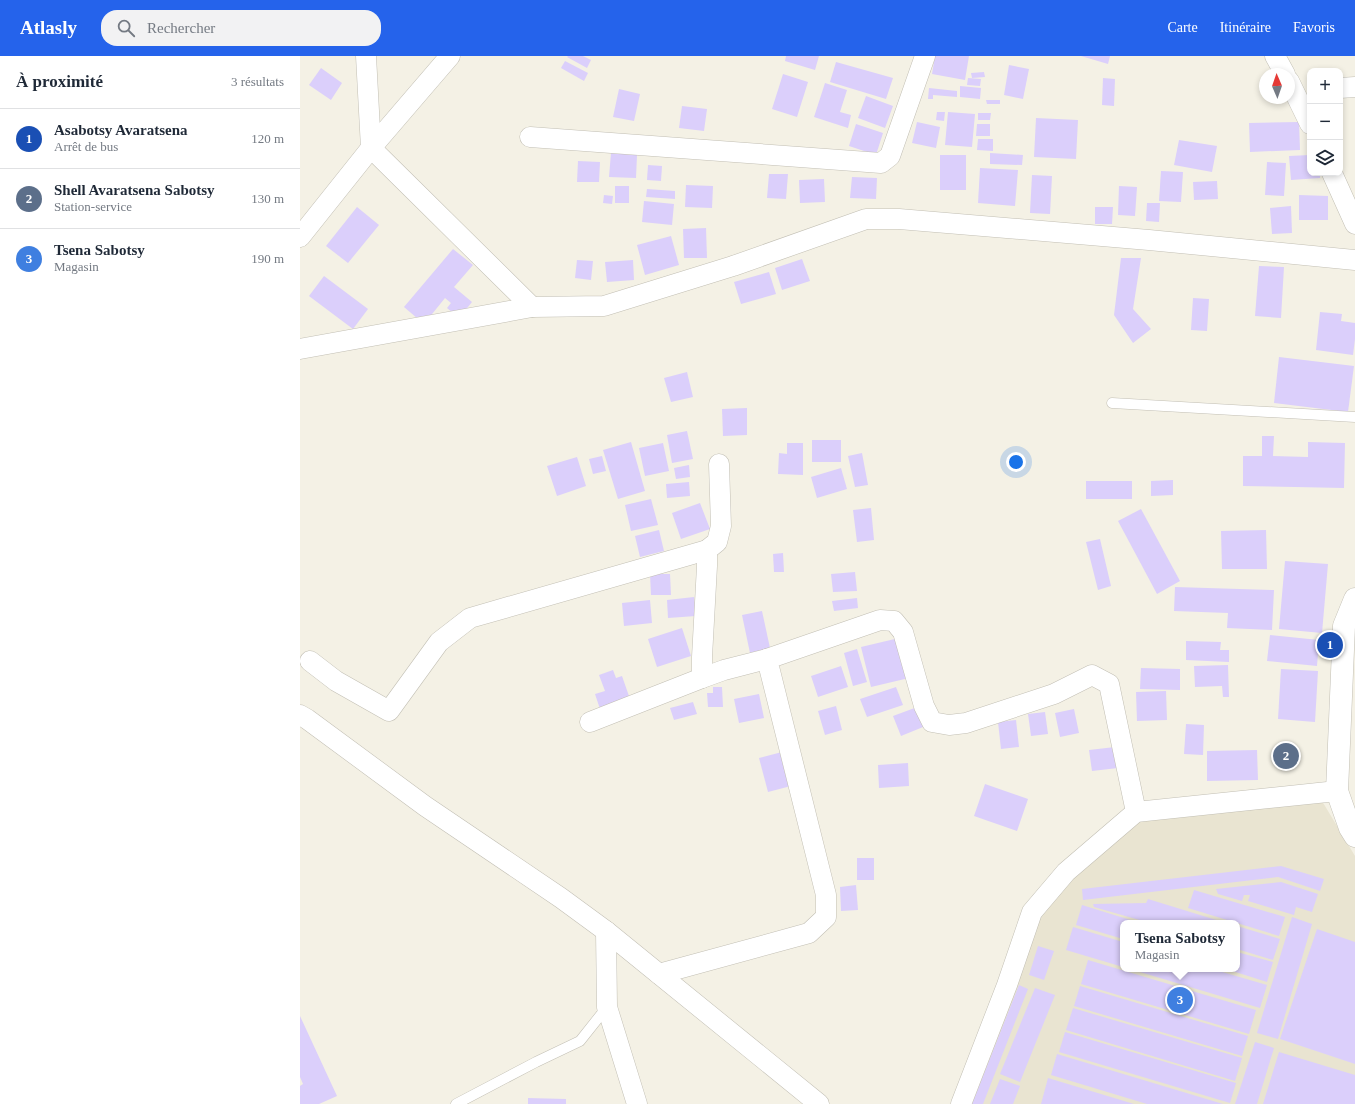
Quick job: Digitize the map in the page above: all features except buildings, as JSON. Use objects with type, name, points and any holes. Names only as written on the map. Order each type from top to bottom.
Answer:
[{"type":"street","points":[[366,56],[371,148],[532,307]]},
{"type":"street","points":[[300,236],[371,148],[450,56]]},
{"type":"street","points":[[530,137],[881,164],[890,156],[925,56]]},
{"type":"street","points":[[1275,56],[1282,68]]},
{"type":"street","points":[[1343,88],[1355,87]]},
{"type":"street","points":[[1298,88],[1307,115]]},
{"type":"street","points":[[1333,176],[1355,224]]},
{"type":"street","points":[[300,348],[532,307],[604,306],[733,266],[866,219],[899,219],[1118,237],[1355,260]]},
{"type":"street","points":[[310,662],[336,681],[389,711],[439,642],[470,618],[707,550],[717,542],[721,526],[719,464]]},
{"type":"street","points":[[702,678],[708,566],[707,550]]},
{"type":"street","points":[[1353,828],[1337,791],[1344,626],[1355,599]]},
{"type":"street","points":[[590,722],[724,670],[767,659],[880,620],[894,621],[903,632],[924,706],[932,722],[949,725],[966,723],[1054,694],[1092,675],[1110,684],[1136,812]]},
{"type":"street","points":[[659,974],[809,933],[826,917],[826,895],[767,659]]},
{"type":"street","points":[[302,720],[425,806],[561,898],[659,974],[819,1104]]},
{"type":"street","points":[[961,1104],[1007,985],[1032,912],[1066,872],[1136,812],[1337,791]]},
{"type":"street","points":[[606,932],[608,1007],[637,1104]]},
{"type":"lane","points":[[1112,403],[1355,417]]},
{"type":"lane","points":[[456,1104],[536,1062],[580,1041],[608,1007]]},
{"type":"shaded area","points":[[1319,796],[1355,856],[1355,1104],[965,1104],[1045,896],[1134,815]]},
{"type":"place","name":"Asabotsy Avaratsena","points":[[1330,645]]},
{"type":"place","name":"Shell Avaratsena Sabotsy","points":[[1286,756]]},
{"type":"place","name":"Tsena Sabotsy","points":[[1180,1000]]}]
